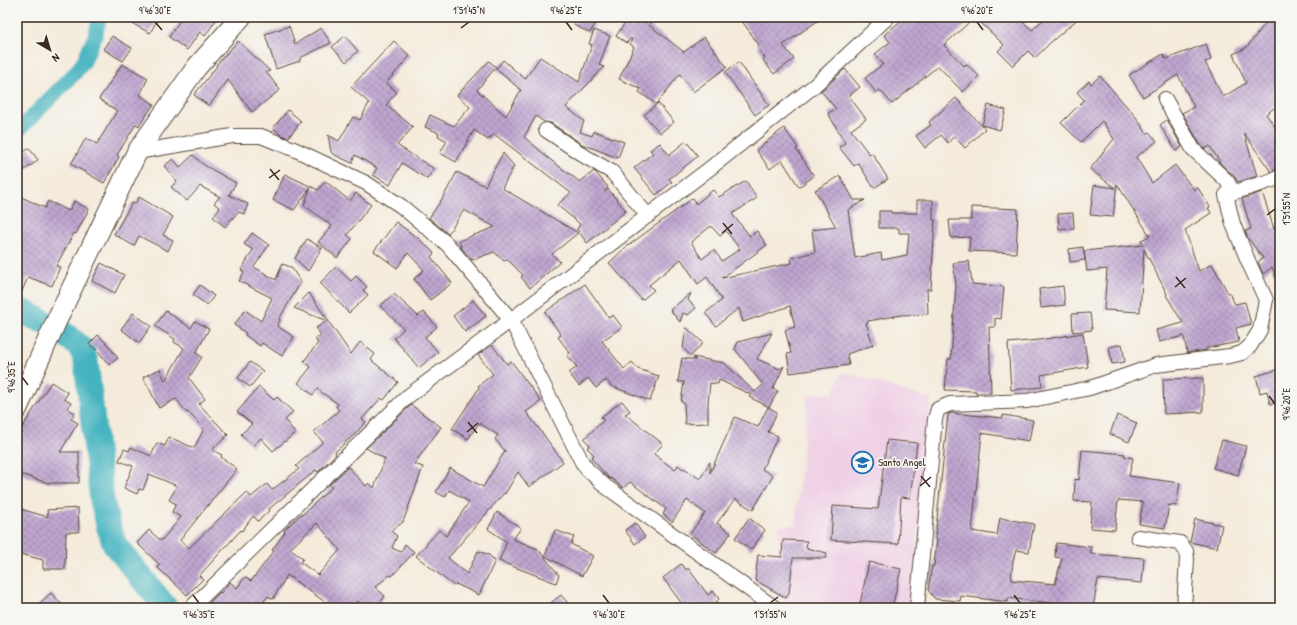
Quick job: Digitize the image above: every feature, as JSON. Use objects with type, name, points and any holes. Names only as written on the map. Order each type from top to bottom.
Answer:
[{"type":"main road","points":[[17,409],[60,313],[138,152],[196,68],[241,17]]},
{"type":"street","points":[[191,608],[407,397],[511,320],[709,169],[814,86],[888,17]]},
{"type":"street","points":[[1165,98],[1193,149],[1227,181],[1232,190],[1226,195]]},
{"type":"street","points":[[546,130],[586,157],[612,172],[648,216]]},
{"type":"street","points":[[138,152],[232,136],[261,136],[296,150],[366,183],[401,206],[447,244],[511,320],[582,462],[587,469],[605,486],[775,608]]},
{"type":"street","points":[[1226,195],[1276,179],[1280,176]]},
{"type":"street","points":[[917,608],[935,419],[938,409],[950,404],[1034,400],[1090,388],[1156,365],[1230,356],[1242,353],[1250,346],[1260,330],[1266,300],[1233,224],[1226,195]]},
{"type":"street","points":[[1138,537],[1180,543],[1186,551],[1187,565],[1184,608]]},
{"type":"shaded area","name":"Santo Angel","points":[[842,372],[931,399],[910,608],[795,608],[751,578],[758,551],[778,554],[779,525],[795,525],[808,394],[833,394]]},
{"type":"building","points":[[120,17],[159,17],[150,33]]},
{"type":"building","points":[[182,17],[218,17],[205,36],[200,32],[187,50],[169,37]]},
{"type":"building","points":[[579,17],[599,17],[590,33],[574,25]]},
{"type":"building","points":[[629,17],[653,17],[649,25],[684,52],[704,37],[727,67],[693,92],[680,74],[656,104],[639,92],[641,89],[619,79],[634,47],[630,44],[631,38],[627,43],[616,36]]},
{"type":"building","points":[[739,17],[823,17],[783,45],[794,59],[774,74],[763,60],[765,58],[757,46],[759,45]]},
{"type":"building","points":[[905,17],[975,17],[944,45],[964,66],[966,64],[979,76],[963,92],[938,66],[892,104],[880,90],[876,93],[865,78],[883,64],[875,54],[890,42],[884,35]]},
{"type":"building","points":[[975,17],[1017,17],[1032,30],[1046,17],[1080,17],[1035,58],[1028,51],[1013,66],[998,51],[1004,45]]},
{"type":"building","points":[[1269,19],[1280,28],[1280,104],[1266,114],[1280,134],[1280,168],[1271,172],[1244,133],[1257,176],[1238,182],[1232,173],[1221,164],[1210,146],[1205,149],[1200,144],[1182,113],[1194,107],[1178,75],[1143,97],[1129,75],[1163,54],[1166,59],[1206,44],[1211,60],[1205,62],[1223,97],[1246,83],[1233,54],[1246,48]]},
{"type":"building","points":[[289,26],[295,44],[321,28],[331,43],[300,58],[300,61],[276,69],[265,34]]},
{"type":"building","points":[[594,30],[610,36],[599,65],[604,67],[566,107],[584,121],[580,132],[592,136],[594,131],[624,142],[618,158],[582,144],[551,123],[544,122],[536,116],[524,137],[544,155],[580,182],[594,171],[608,187],[604,192],[608,189],[626,211],[587,243],[577,229],[580,224],[557,205],[571,193],[494,134],[488,140],[474,130],[456,162],[440,153],[447,141],[438,136],[439,133],[425,127],[430,115],[454,126],[470,107],[457,95],[489,61],[496,67],[477,90],[506,116],[521,90],[496,69],[503,60],[525,79],[540,57],[579,82],[592,45],[589,44]]},
{"type":"building","points":[[112,36],[132,48],[123,61],[103,49]]},
{"type":"building","points":[[345,36],[358,51],[346,62],[332,47]]},
{"type":"building","points":[[238,41],[270,71],[266,72],[280,90],[252,112],[228,80],[209,106],[194,95],[217,66],[216,65]]},
{"type":"building","points":[[394,41],[410,56],[386,83],[397,92],[386,105],[413,127],[397,145],[434,169],[427,179],[402,163],[390,185],[373,175],[377,168],[355,155],[352,163],[333,154],[331,152],[328,135],[339,141],[353,117],[360,120],[369,103],[351,87]]},
{"type":"building","points":[[739,62],[769,105],[755,115],[725,72]]},
{"type":"building","points":[[122,64],[148,78],[140,95],[154,104],[139,126],[136,124],[117,155],[119,157],[104,183],[71,164],[86,138],[97,144],[117,111],[99,99]]},
{"type":"building","points":[[845,69],[860,87],[849,96],[866,119],[851,130],[869,154],[872,153],[888,179],[874,188],[858,163],[854,166],[839,147],[845,143],[828,113],[836,109],[821,91]]},
{"type":"building","points":[[1100,76],[1136,117],[1147,134],[1149,132],[1157,141],[1136,157],[1152,183],[1175,165],[1194,190],[1198,188],[1210,207],[1208,208],[1211,213],[1185,230],[1199,271],[1212,264],[1235,304],[1245,302],[1251,324],[1236,328],[1239,342],[1207,348],[1207,350],[1187,353],[1184,336],[1159,342],[1156,330],[1183,323],[1166,295],[1167,294],[1144,249],[1140,312],[1104,310],[1107,269],[1087,271],[1084,251],[1143,245],[1141,240],[1150,236],[1117,184],[1113,217],[1090,215],[1094,185],[1115,188],[1090,169],[1114,139],[1102,121],[1081,142],[1061,123],[1084,100],[1077,92],[1089,81],[1091,84]]},
{"type":"building","points":[[956,98],[985,129],[965,148],[954,136],[948,143],[941,135],[925,148],[916,136],[931,125],[929,122]]},
{"type":"building","points":[[658,103],[674,122],[660,133],[644,115]]},
{"type":"building","points":[[988,105],[1006,110],[1000,130],[982,125]]},
{"type":"building","points":[[288,110],[301,121],[288,138],[281,135],[273,128]]},
{"type":"building","points":[[1167,120],[1182,147],[1176,151],[1160,125]]},
{"type":"building","points":[[784,128],[798,148],[796,149],[814,176],[799,187],[782,160],[770,169],[756,150]]},
{"type":"building","points":[[686,141],[698,156],[669,179],[672,182],[656,195],[634,168],[653,153],[650,150],[660,143],[669,155]]},
{"type":"building","points":[[29,148],[38,160],[17,176],[17,157]]},
{"type":"building","points":[[503,153],[514,166],[502,188],[578,233],[552,254],[560,262],[530,288],[521,277],[523,275],[507,259],[504,261],[494,252],[472,260],[462,249],[459,241],[495,227],[464,210],[448,234],[429,218],[442,199],[457,172],[485,186]]},
{"type":"building","points":[[193,155],[204,165],[236,183],[229,195],[248,204],[244,214],[238,212],[225,227],[213,217],[220,208],[214,203],[220,197],[200,186],[187,201],[171,187],[177,181],[164,166],[173,159],[180,167]]},
{"type":"building","points":[[285,174],[318,190],[325,181],[350,201],[356,193],[371,205],[347,235],[352,239],[337,258],[318,242],[332,226],[304,205],[311,187],[294,210],[273,200]]},
{"type":"building","points":[[840,176],[854,200],[865,200],[848,210],[855,258],[881,253],[882,260],[907,255],[909,233],[899,233],[899,228],[879,228],[879,211],[891,211],[891,213],[917,213],[917,200],[933,200],[933,220],[935,220],[931,289],[927,289],[928,314],[901,315],[868,321],[866,323],[873,345],[847,354],[849,365],[790,373],[787,354],[791,353],[785,330],[795,327],[790,306],[743,322],[739,308],[716,326],[705,313],[722,300],[707,277],[698,284],[681,259],[649,285],[654,290],[642,300],[609,263],[625,248],[693,198],[696,204],[713,190],[719,197],[746,181],[757,198],[732,214],[750,236],[757,231],[767,245],[722,278],[792,263],[791,258],[815,252],[812,230],[836,227],[815,190]],"holes":[[[711,226],[720,236],[726,231],[740,249],[722,261],[714,250],[702,259],[691,242]]]},
{"type":"building","points":[[1262,192],[1274,229],[1280,224],[1280,286],[1272,267],[1263,274],[1258,262],[1263,258],[1248,238],[1245,231],[1251,229],[1242,199]]},
{"type":"building","points":[[17,195],[45,208],[48,201],[69,211],[74,201],[89,209],[76,234],[74,233],[56,266],[60,267],[52,286],[28,277],[17,303]]},
{"type":"building","points":[[139,197],[173,217],[163,235],[173,240],[168,251],[139,236],[134,246],[114,234],[132,203],[135,204]]},
{"type":"building","points":[[971,207],[1018,209],[1016,253],[969,251],[970,237],[951,238],[949,220],[971,220]]},
{"type":"building","points":[[1073,213],[1074,228],[1059,229],[1058,214]]},
{"type":"building","points":[[396,222],[416,236],[434,253],[431,257],[452,283],[430,300],[414,279],[424,270],[408,253],[397,268],[374,251]]},
{"type":"building","points":[[252,233],[269,245],[254,267],[276,280],[282,264],[291,267],[301,282],[279,319],[280,320],[277,326],[294,337],[282,356],[262,343],[260,346],[245,335],[246,333],[234,325],[245,310],[261,321],[272,298],[239,281],[244,272],[241,270],[253,250],[244,244]]},
{"type":"building","points":[[307,239],[322,248],[308,271],[295,258]]},
{"type":"building","points":[[1083,247],[1085,260],[1070,262],[1069,249]]},
{"type":"building","points":[[969,261],[972,284],[1004,287],[1001,319],[995,318],[995,327],[989,327],[991,393],[945,390],[948,359],[951,359],[956,284],[953,263]]},
{"type":"building","points":[[101,263],[124,275],[115,293],[92,281]]},
{"type":"building","points":[[336,267],[351,281],[356,276],[367,287],[363,290],[368,295],[349,313],[320,283]]},
{"type":"building","points":[[585,284],[609,318],[613,315],[622,327],[602,341],[624,369],[632,362],[638,369],[659,376],[650,401],[611,386],[606,380],[596,388],[588,378],[579,386],[569,373],[577,367],[567,355],[570,353],[558,337],[561,335],[545,312]]},
{"type":"building","points":[[200,285],[214,296],[207,305],[193,295]]},
{"type":"building","points":[[1063,286],[1065,305],[1041,308],[1039,289]]},
{"type":"building","points":[[309,293],[351,354],[360,342],[375,354],[371,360],[398,382],[384,400],[381,398],[362,419],[366,422],[335,452],[336,454],[318,472],[316,470],[269,509],[270,510],[258,521],[253,516],[242,531],[241,530],[199,576],[203,579],[187,595],[157,567],[160,565],[137,543],[149,530],[161,541],[181,517],[172,512],[176,504],[169,500],[177,486],[149,474],[143,490],[139,489],[137,494],[124,488],[133,466],[119,461],[124,449],[129,451],[131,447],[151,456],[157,443],[165,446],[169,437],[194,448],[204,429],[188,412],[187,413],[176,399],[159,408],[143,377],[160,369],[165,381],[184,348],[174,342],[175,339],[155,326],[166,311],[191,328],[195,321],[209,329],[196,353],[202,357],[189,378],[205,399],[199,404],[228,435],[212,450],[222,455],[221,457],[237,469],[180,540],[189,548],[247,492],[251,497],[267,484],[272,490],[299,469],[296,466],[323,442],[314,432],[339,410],[336,407],[338,404],[317,389],[313,395],[298,383],[311,367],[304,361],[318,343],[315,339],[321,335],[316,328],[327,321],[294,308]]},
{"type":"building","points":[[691,293],[688,300],[696,308],[688,315],[683,313],[680,322],[670,310]]},
{"type":"building","points":[[394,294],[418,316],[424,312],[437,327],[425,337],[438,352],[419,368],[394,338],[404,329],[380,306]]},
{"type":"building","points":[[473,300],[486,316],[465,332],[453,316]]},
{"type":"building","points":[[133,313],[151,326],[139,343],[121,329]]},
{"type":"building","points":[[1090,313],[1092,330],[1073,332],[1072,314]]},
{"type":"building","points":[[686,327],[703,343],[691,356],[683,348]]},
{"type":"building","points":[[772,333],[757,359],[780,369],[784,366],[773,389],[778,391],[769,407],[749,397],[752,395],[719,380],[718,384],[710,383],[708,423],[685,424],[684,403],[681,402],[684,382],[678,382],[682,358],[696,360],[693,357],[724,363],[755,392],[763,385],[735,349],[738,342]]},
{"type":"building","points":[[1083,333],[1088,367],[1041,375],[1042,387],[1011,390],[1008,343]]},
{"type":"building","points":[[98,335],[118,358],[109,365],[99,352],[89,344]]},
{"type":"building","points":[[1122,344],[1125,362],[1112,364],[1109,347]]},
{"type":"building","points":[[492,345],[507,364],[511,361],[541,401],[526,412],[563,462],[529,487],[518,472],[505,494],[504,493],[448,558],[467,574],[478,551],[489,555],[495,561],[479,595],[456,584],[454,586],[416,556],[439,530],[446,536],[469,502],[449,490],[445,497],[436,492],[450,468],[483,487],[505,451],[495,439],[498,435],[479,423],[468,439],[452,429],[479,388],[478,386],[493,374],[478,355]]},
{"type":"building","points":[[250,362],[263,371],[250,387],[238,378]]},
{"type":"building","points":[[1280,369],[1280,402],[1270,404],[1267,391],[1260,393],[1256,376]]},
{"type":"building","points":[[1203,378],[1203,412],[1164,414],[1163,379]]},
{"type":"building","points":[[51,382],[68,393],[64,399],[71,403],[67,408],[75,413],[71,419],[78,423],[60,452],[79,452],[79,483],[48,483],[17,473],[17,436]]},
{"type":"building","points":[[259,387],[274,400],[277,397],[293,412],[285,420],[295,433],[273,451],[261,438],[252,446],[241,434],[252,424],[237,412]]},
{"type":"building","points":[[622,401],[630,411],[625,414],[663,444],[654,454],[675,470],[678,465],[700,479],[710,462],[710,473],[735,417],[758,427],[768,407],[777,412],[768,432],[778,436],[762,469],[773,476],[753,510],[735,499],[717,523],[731,533],[716,553],[690,534],[705,513],[687,500],[672,522],[663,514],[666,509],[630,482],[623,488],[611,478],[610,479],[591,458],[594,455],[587,448],[590,445],[584,439],[604,420],[601,417]]},
{"type":"building","points":[[411,405],[441,427],[414,464],[423,467],[403,522],[391,531],[397,536],[392,548],[401,552],[405,544],[414,552],[392,576],[390,575],[375,587],[385,596],[376,608],[368,608],[358,601],[352,608],[320,608],[325,602],[287,575],[273,599],[268,596],[258,608],[204,608],[220,592],[221,593],[230,582],[237,588],[245,577],[251,581],[274,551],[272,550],[285,532],[284,530],[332,487],[329,485],[348,467],[366,486],[369,483],[374,488],[385,459],[366,448]],"holes":[[[317,523],[340,550],[318,575],[300,562],[303,559],[290,549]]]},
{"type":"building","points":[[951,413],[1003,418],[1003,415],[1033,420],[1029,441],[982,433],[972,531],[997,535],[1000,518],[1034,524],[1029,552],[1016,550],[1011,580],[1055,584],[1062,558],[1055,557],[1056,543],[1091,547],[1091,554],[1144,558],[1142,583],[1098,579],[1093,608],[1008,598],[1008,602],[961,596],[960,601],[935,599],[928,590],[932,566],[934,566],[937,539],[935,538],[948,414]]},
{"type":"building","points":[[1117,415],[1137,423],[1129,442],[1110,434]]},
{"type":"building","points":[[887,440],[917,443],[910,498],[901,497],[898,544],[831,540],[833,506],[878,509]]},
{"type":"building","points":[[1222,440],[1246,446],[1238,475],[1213,468]]},
{"type":"building","points":[[1082,450],[1125,454],[1124,456],[1133,458],[1129,476],[1180,483],[1176,506],[1169,505],[1165,528],[1139,524],[1143,502],[1118,500],[1115,530],[1090,528],[1092,502],[1074,501],[1075,479],[1079,480]]},
{"type":"building","points":[[17,508],[48,517],[47,510],[78,508],[79,532],[66,532],[65,569],[43,569],[43,560],[17,553]]},
{"type":"building","points":[[497,512],[521,528],[513,539],[538,549],[559,575],[556,583],[499,561],[507,542],[488,529]]},
{"type":"building","points":[[749,518],[765,530],[751,550],[735,538]]},
{"type":"building","points":[[1195,519],[1222,525],[1217,548],[1190,542]]},
{"type":"building","points":[[635,523],[645,537],[635,544],[625,530]]},
{"type":"building","points":[[555,530],[574,537],[571,544],[593,556],[582,576],[545,556]]},
{"type":"building","points":[[783,540],[807,541],[806,548],[827,553],[826,558],[793,558],[789,593],[786,598],[755,580],[758,555],[782,557]]},
{"type":"building","points":[[869,562],[901,569],[892,608],[859,608]]},
{"type":"building","points":[[681,564],[686,570],[688,568],[708,595],[713,591],[719,599],[716,602],[720,608],[685,608],[663,578]]},
{"type":"building","points":[[51,593],[65,608],[34,608]]},
{"type":"building","points":[[561,595],[572,608],[544,608]]},
{"type":"waterway","points":[[17,132],[83,63],[95,36],[100,17]]},
{"type":"waterway","points":[[17,309],[61,332],[76,343],[82,350],[86,361],[102,501],[109,528],[115,545],[166,608]]},
{"type":"place","name":"Santo Angel","points":[[863,462]]}]
